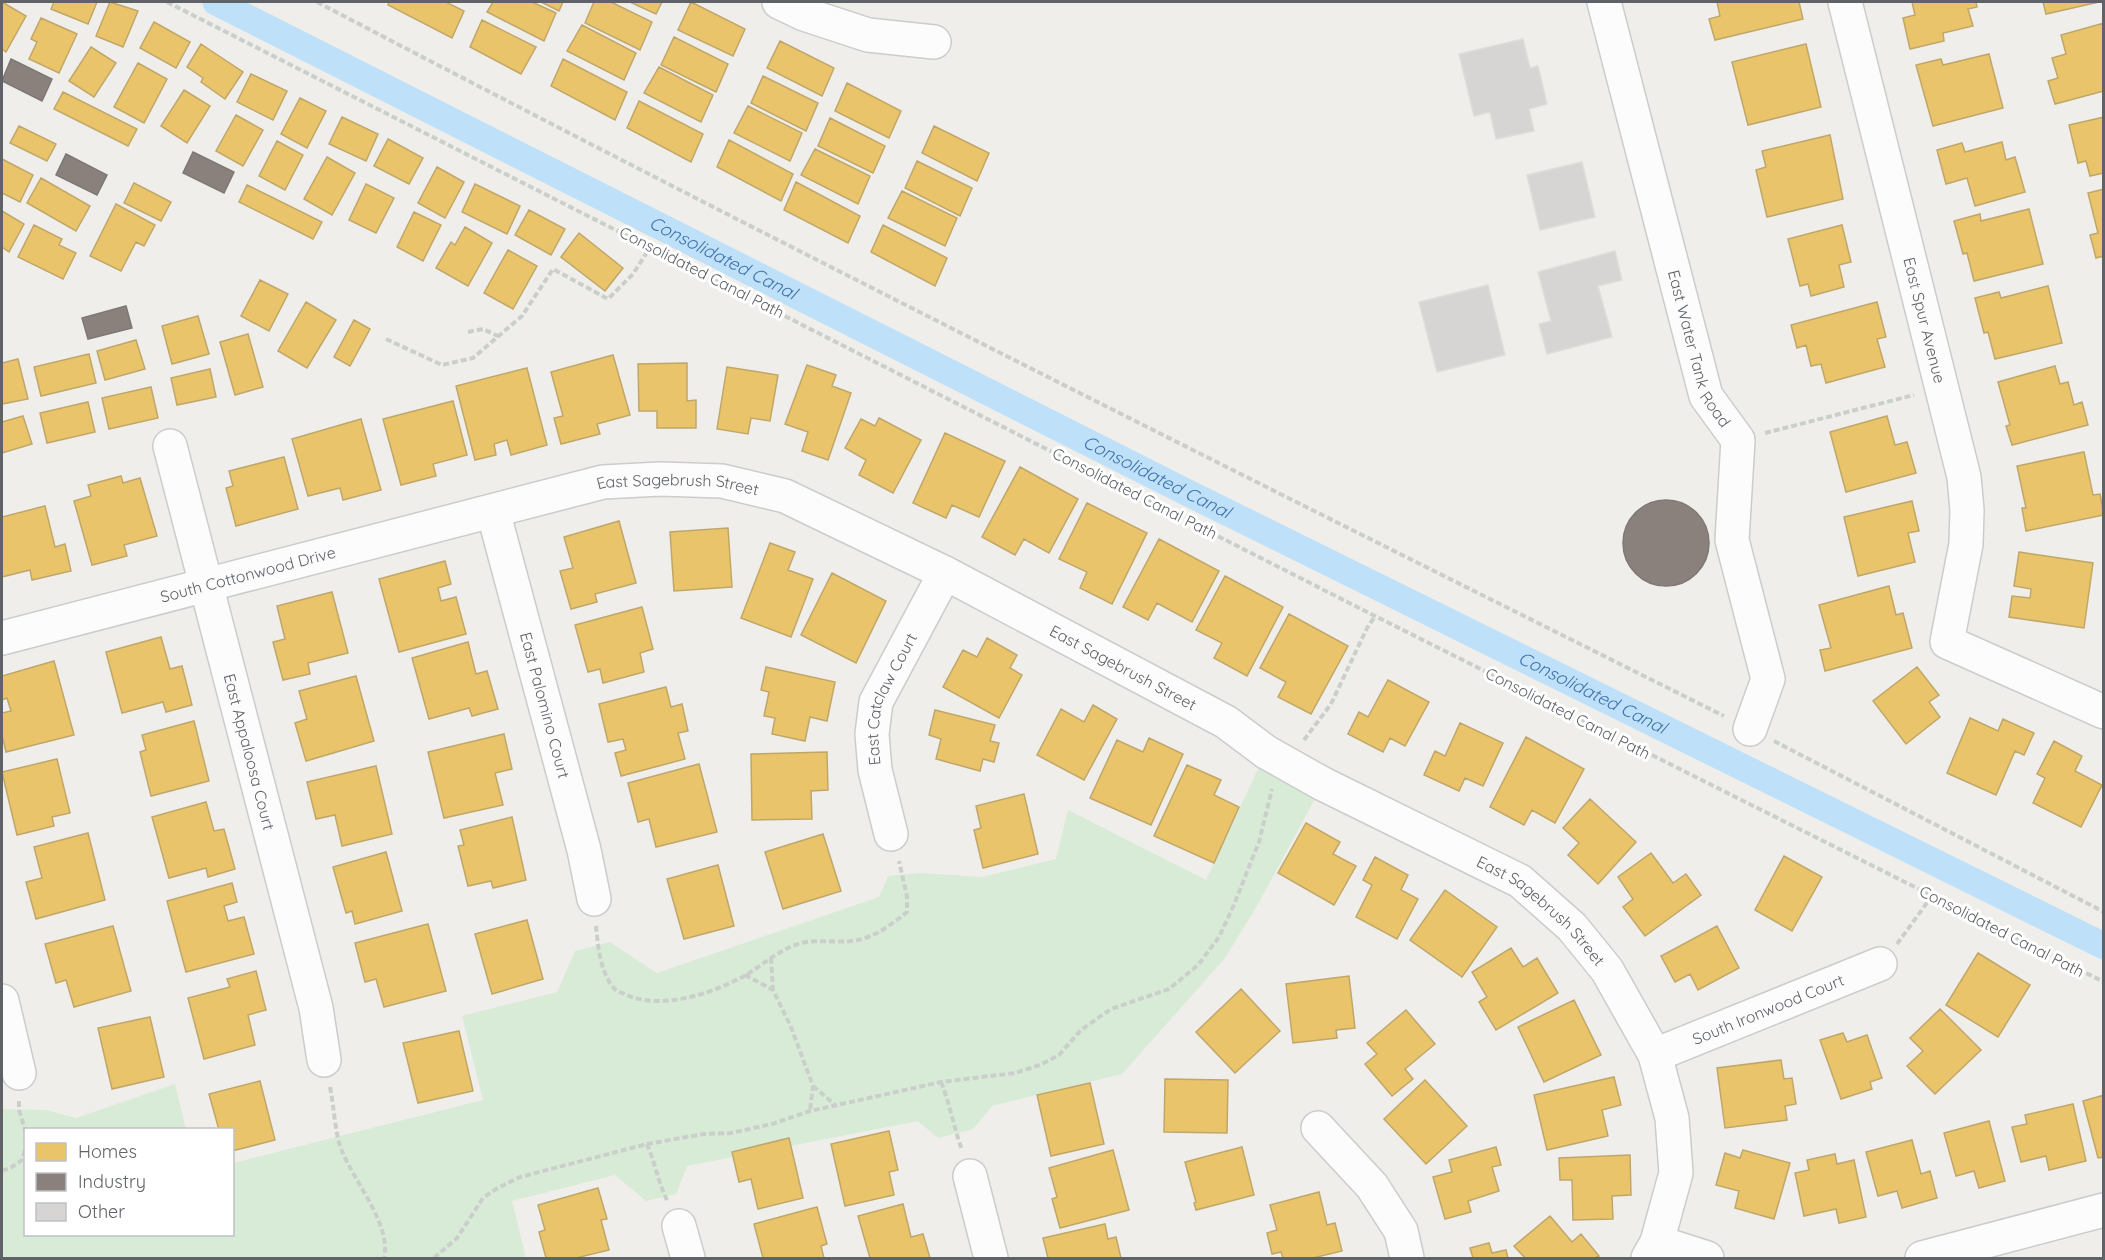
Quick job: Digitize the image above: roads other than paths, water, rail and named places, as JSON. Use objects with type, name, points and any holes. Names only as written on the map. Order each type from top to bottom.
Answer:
[{"type":"street","name":"East Water Tank Road","points":[[1604,2],[1706,396],[1738,440],[1732,540],[1768,679],[1750,729]]},
{"type":"street","name":"East Spur Avenue","points":[[1845,2],[1964,477],[1967,510],[1965,544],[1947,642],[2103,712]]},
{"type":"street","points":[[795,6],[868,35],[934,42]]},
{"type":"street","name":"East Appaloosa Court","points":[[170,446],[316,1008],[324,1060]]},
{"type":"street","name":"East Sagebrush Street","points":[[493,511],[603,482],[660,479],[722,481],[785,496],[945,573],[1226,722],[1266,752],[1323,784],[1520,880],[1572,927],[1607,970],[1655,1055],[1672,1118],[1676,1173],[1652,1250]]},
{"type":"street","name":"South Cottonwood Drive","points":[[2,638],[493,511]]},
{"type":"street","name":"East Palomino Court","points":[[493,511],[581,839],[594,899]]},
{"type":"street","name":"East Catclaw Court","points":[[891,834],[875,770],[872,734],[876,702],[945,573]]},
{"type":"street","name":"South Ironwood Court","points":[[1655,1055],[1880,964]]},
{"type":"street","points":[[2,1000],[19,1073]]},
{"type":"street","points":[[1318,1128],[1372,1186],[1401,1231],[1407,1258]]},
{"type":"street","points":[[970,1176],[991,1258]]},
{"type":"street","points":[[1922,1258],[2103,1210]]},
{"type":"street","points":[[679,1226],[688,1258]]},
{"type":"street","points":[[1652,1250],[1707,1258]]},
{"type":"waterway","name":"Consolidated Canal","points":[[216,2],[1186,492],[2104,946]]}]
